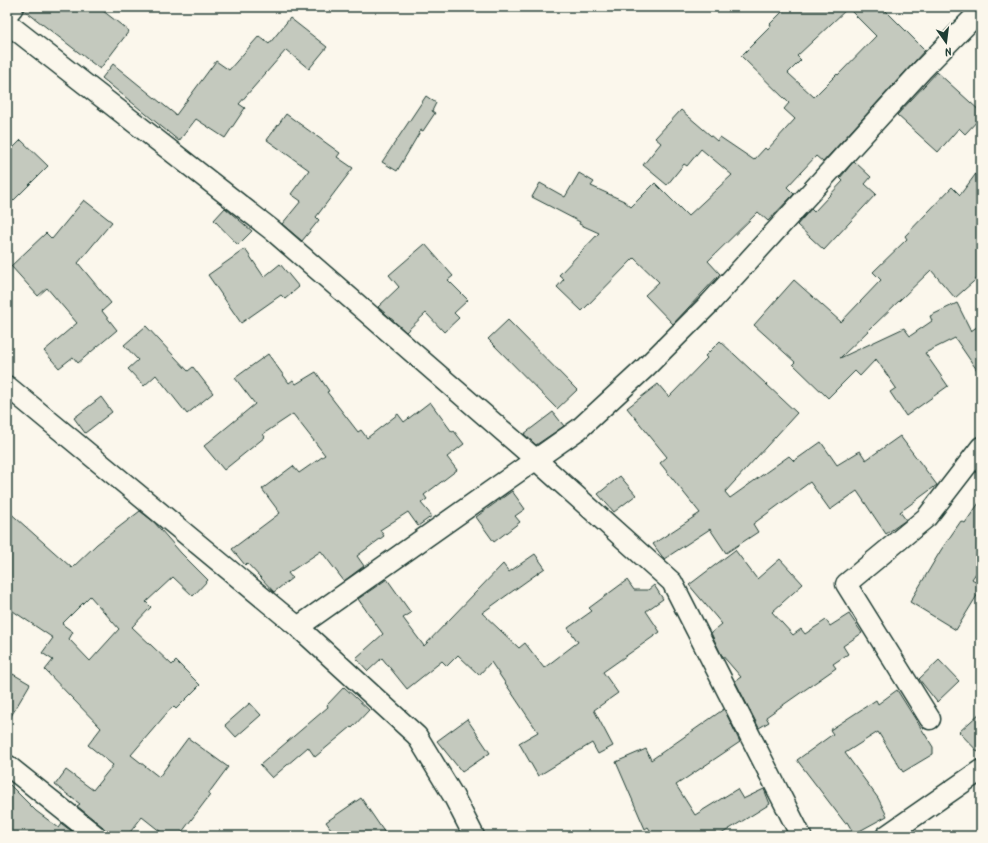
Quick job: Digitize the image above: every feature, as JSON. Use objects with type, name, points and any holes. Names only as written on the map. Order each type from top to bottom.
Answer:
[{"type":"street","points":[[7,13],[12,7]]},
{"type":"street","points":[[298,627],[534,458],[579,429],[615,394],[645,368],[710,303],[922,70],[981,10]]},
{"type":"street","points":[[7,23],[272,230],[534,458],[672,582],[801,836]]},
{"type":"street","points":[[7,386],[298,627],[417,736],[454,797],[474,836]]},
{"type":"street","points":[[930,719],[846,584],[927,517],[981,447]]},
{"type":"street","points":[[7,765],[96,836]]},
{"type":"street","points":[[886,836],[981,770]]},
{"type":"building","points":[[24,7],[98,7],[129,31],[100,69],[24,10]]},
{"type":"building","points":[[787,7],[882,7],[925,50],[823,162],[816,156],[787,187],[794,194],[768,221],[758,212],[708,261],[720,274],[673,324],[645,295],[659,282],[634,258],[582,311],[557,287],[564,279],[559,275],[599,233],[579,224],[580,222],[532,197],[540,183],[565,197],[579,173],[594,182],[591,186],[624,201],[631,207],[655,183],[688,216],[732,175],[701,149],[687,166],[684,164],[667,185],[643,165],[661,143],[655,138],[681,110],[717,141],[720,137],[754,160],[765,148],[767,150],[795,119],[784,109],[789,103],[741,56],[771,26],[770,24]],"holes":[[[848,8],[876,36],[814,97],[788,73],[801,60],[797,56]]]},
{"type":"building","points":[[290,18],[327,47],[309,69],[286,50],[239,104],[245,108],[225,138],[196,119],[179,141],[102,78],[113,64],[176,115],[216,61],[229,70],[259,36],[269,44]]},
{"type":"building","points":[[937,72],[981,112],[981,117],[965,134],[959,128],[938,152],[897,115]]},
{"type":"building","points":[[426,96],[436,103],[432,111],[435,113],[423,131],[421,130],[397,171],[382,162]]},
{"type":"building","points":[[286,114],[340,153],[337,157],[353,168],[316,217],[319,220],[302,241],[282,224],[301,201],[291,194],[309,170],[267,140]]},
{"type":"building","points":[[21,140],[48,166],[7,207],[7,154]]},
{"type":"building","points":[[854,161],[871,177],[865,184],[876,194],[824,250],[797,225],[811,209],[814,212],[843,181],[840,178]]},
{"type":"building","points":[[981,167],[981,275],[955,298],[931,270],[840,358],[904,328],[910,336],[932,321],[930,316],[957,303],[971,331],[981,324],[981,376],[955,338],[925,353],[948,386],[906,416],[890,392],[896,388],[876,359],[860,376],[855,371],[828,398],[793,364],[795,362],[754,325],[794,280],[841,322],[881,280],[873,272],[907,239],[905,236],[952,187],[960,195]]},
{"type":"building","points":[[84,200],[112,222],[78,263],[111,303],[102,311],[117,330],[78,363],[73,357],[59,368],[44,351],[77,323],[47,288],[38,296],[11,266],[46,233],[52,239]]},
{"type":"building","points":[[225,208],[252,231],[238,245],[214,220]]},
{"type":"building","points":[[425,244],[453,276],[448,280],[468,300],[454,313],[459,318],[444,332],[426,313],[406,332],[378,307],[399,287],[389,275]]},
{"type":"building","points":[[245,249],[264,277],[280,264],[299,287],[285,299],[281,295],[241,323],[208,275]]},
{"type":"building","points":[[508,320],[577,390],[557,409],[488,339]]},
{"type":"building","points":[[146,326],[188,371],[193,367],[213,393],[187,414],[156,375],[144,386],[128,369],[138,360],[124,345]]},
{"type":"building","points":[[720,341],[797,413],[725,492],[730,498],[789,456],[794,461],[821,442],[837,465],[860,451],[866,460],[900,436],[937,485],[900,512],[906,520],[886,534],[857,491],[830,510],[810,482],[753,524],[758,532],[726,553],[710,529],[664,559],[653,544],[700,513],[660,463],[667,457],[627,408],[658,384],[669,397],[707,358],[705,356]]},
{"type":"building","points":[[268,354],[289,383],[293,380],[296,384],[316,372],[329,391],[327,392],[358,432],[361,430],[367,438],[398,414],[404,422],[430,402],[452,432],[454,431],[464,444],[447,457],[457,470],[424,495],[427,499],[421,503],[432,516],[418,526],[408,512],[380,530],[384,536],[357,556],[364,566],[344,581],[321,551],[288,573],[292,578],[274,592],[247,563],[245,565],[232,549],[280,513],[262,489],[293,466],[299,473],[325,455],[293,414],[263,434],[265,437],[224,470],[204,446],[255,404],[235,378]]},
{"type":"building","points":[[101,397],[112,412],[85,433],[74,418]]},
{"type":"building","points":[[553,412],[564,426],[536,445],[524,434]]},
{"type":"building","points":[[620,476],[636,495],[614,512],[598,494]]},
{"type":"building","points":[[512,491],[525,509],[515,516],[520,522],[494,542],[476,517]]},
{"type":"building","points":[[981,500],[981,566],[972,579],[981,585],[981,589],[956,630],[910,602],[941,550],[961,521],[965,523]]},
{"type":"building","points":[[7,510],[72,568],[97,544],[140,511],[154,522],[181,553],[208,580],[193,596],[173,577],[146,602],[151,607],[132,627],[172,665],[176,661],[200,685],[176,709],[173,706],[131,755],[159,777],[188,738],[228,767],[208,794],[210,795],[179,836],[166,836],[142,817],[127,836],[107,836],[103,827],[77,806],[80,804],[55,785],[66,770],[93,790],[113,765],[88,745],[101,728],[45,670],[53,660],[42,653],[53,638],[7,607]],"holes":[[[90,596],[119,629],[90,661],[69,639],[73,632],[62,624]]]},
{"type":"building","points":[[735,550],[757,579],[780,559],[803,584],[772,612],[793,635],[801,629],[805,634],[826,620],[830,626],[849,614],[862,633],[843,646],[848,654],[833,664],[836,668],[766,717],[769,722],[759,728],[735,681],[741,677],[721,654],[711,633],[722,624],[689,585]]},
{"type":"building","points":[[535,554],[545,568],[482,613],[519,648],[525,643],[544,668],[578,642],[568,628],[592,611],[589,608],[627,580],[634,590],[648,590],[654,585],[663,599],[646,611],[660,632],[603,672],[618,693],[594,710],[613,746],[598,754],[592,743],[538,776],[519,743],[538,732],[491,662],[479,675],[458,655],[447,666],[442,661],[407,689],[382,658],[368,671],[356,658],[383,634],[358,599],[387,579],[411,613],[403,618],[424,646],[503,564],[509,572]]},
{"type":"building","points":[[939,660],[959,681],[937,702],[919,679]]},
{"type":"building","points":[[13,674],[30,684],[7,723],[7,683]]},
{"type":"building","points":[[344,687],[369,710],[352,728],[351,727],[315,757],[308,747],[272,778],[260,765],[328,707],[327,705]]},
{"type":"building","points":[[897,690],[933,747],[933,754],[903,772],[878,732],[845,753],[878,798],[887,816],[854,834],[847,822],[845,823],[797,760],[833,734],[830,730],[876,700],[878,704]]},
{"type":"building","points":[[250,703],[261,715],[236,737],[225,725]]},
{"type":"building","points":[[724,709],[740,742],[676,785],[695,815],[737,789],[743,799],[764,789],[770,804],[718,836],[654,836],[648,827],[645,829],[616,762],[646,749],[651,760]]},
{"type":"building","points":[[981,712],[981,755],[959,732]]},
{"type":"building","points":[[467,719],[490,753],[462,772],[437,741]]},
{"type":"building","points":[[7,782],[36,811],[59,828],[62,824],[78,836],[7,836]]},
{"type":"building","points":[[361,798],[387,836],[336,836],[326,822]]}]
